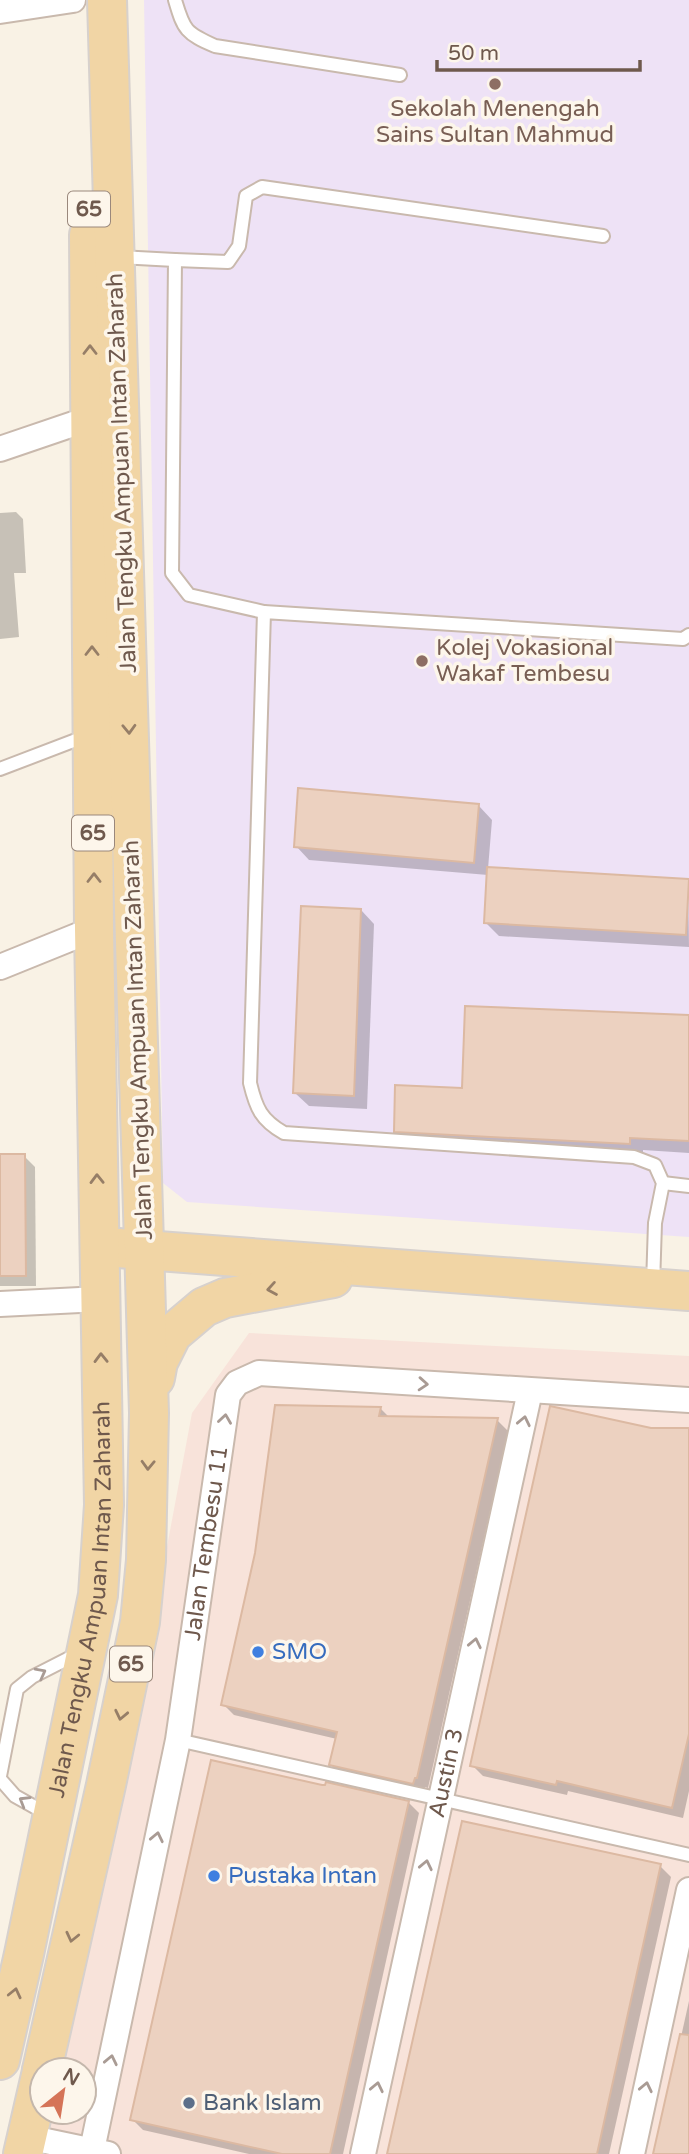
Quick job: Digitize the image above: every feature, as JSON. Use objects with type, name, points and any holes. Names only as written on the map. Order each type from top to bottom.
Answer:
[{"type":"main road","name":"Jalan Tengku Ampuan Intan Zaharah","points":[[45,2056],[140,1622],[146,1560],[149,1413],[142,1158],[87,0]]},
{"type":"main road","name":"Jalan Tengku Ampuan Intan Zaharah","points":[[0,2060],[12,1952],[52,1817],[98,1595],[104,1505],[98,1247],[93,734],[106,417],[116,257],[107,0]]},
{"type":"main road","points":[[142,1158],[151,1198],[169,1220],[228,1257]]},
{"type":"main road","points":[[98,1247],[671,1290]]},
{"type":"main road","points":[[149,1413],[158,1362],[172,1334],[204,1307],[225,1298],[387,1269]]},
{"type":"main road","name":"Jalan Tengku Ampuan Intan Zaharah","points":[[25,2145],[29,2126]]},
{"type":"street","points":[[0,11],[73,0]]},
{"type":"street","points":[[0,449],[106,417]]},
{"type":"street","points":[[0,967],[94,929]]},
{"type":"street","points":[[0,1304],[100,1299]]},
{"type":"street","name":"Jalan Tembesu 11","points":[[97,2153],[178,1740],[228,1395],[237,1383],[259,1373],[689,1400]]},
{"type":"street","name":"Austin 3","points":[[363,2154],[530,1391]]},
{"type":"street","points":[[632,2154],[689,1890]]},
{"type":"street","points":[[25,2145],[97,2153]]},
{"type":"lane","points":[[175,0],[182,24],[193,36],[215,46],[400,75]]},
{"type":"lane","points":[[116,257],[228,262],[239,246],[246,196],[262,187],[603,236]]},
{"type":"lane","points":[[175,260],[172,573],[189,595],[264,612],[683,639],[689,635]]},
{"type":"lane","points":[[264,612],[250,1083],[256,1108],[271,1126],[284,1133],[634,1157],[655,1165],[663,1183],[655,1223],[671,1290]]},
{"type":"lane","points":[[0,769],[93,734]]},
{"type":"lane","points":[[663,1183],[689,1186]]},
{"type":"lane","points":[[52,1817],[15,1796],[0,1777],[17,1689],[32,1677],[87,1649]]},
{"type":"lane","points":[[178,1740],[689,1855]]},
{"type":"shaded area","name":"Kolej Vokasional Wakaf Tembesu","points":[[144,0],[689,0],[689,1237],[187,1202],[163,1183]]},
{"type":"shaded area","points":[[249,1333],[689,1356],[689,2154],[31,2154],[38,2126],[98,2126],[98,2056],[54,2056],[138,1702],[192,1413]]},
{"type":"building","points":[[298,788],[479,804],[474,863],[294,847]]},
{"type":"building","points":[[487,867],[689,879],[686,935],[484,923]]},
{"type":"building","points":[[301,906],[361,909],[354,1096],[293,1093]]},
{"type":"building","points":[[465,1006],[689,1015],[689,1141],[630,1138],[630,1144],[394,1132],[395,1085],[462,1088]]},
{"type":"building","points":[[0,1154],[25,1154],[26,1276],[0,1276]]},
{"type":"building","points":[[275,1405],[381,1407],[379,1416],[498,1418],[417,1778],[413,1784],[329,1765],[337,1732],[221,1705],[255,1553]]},
{"type":"building","points":[[550,1406],[651,1428],[689,1428],[689,1734],[672,1808],[557,1781],[556,1785],[470,1766]]},
{"type":"building","points":[[211,1760],[409,1801],[330,2154],[282,2154],[130,2120]]},
{"type":"building","points":[[462,1821],[661,1864],[597,2154],[387,2154]]},
{"type":"building","points":[[680,2034],[689,2035],[689,2154],[653,2154]]},
{"type":"place","name":"Sekolah Menengah Sains Sultan Mahmud","points":[[495,84]]},
{"type":"place","name":"Kolej Vokasional Wakaf Tembesu","points":[[422,661]]},
{"type":"place","name":"SMO","points":[[258,1652]]},
{"type":"place","name":"Pustaka Intan","points":[[214,1876]]},
{"type":"place","name":"Bank Islam","points":[[189,2103]]}]
